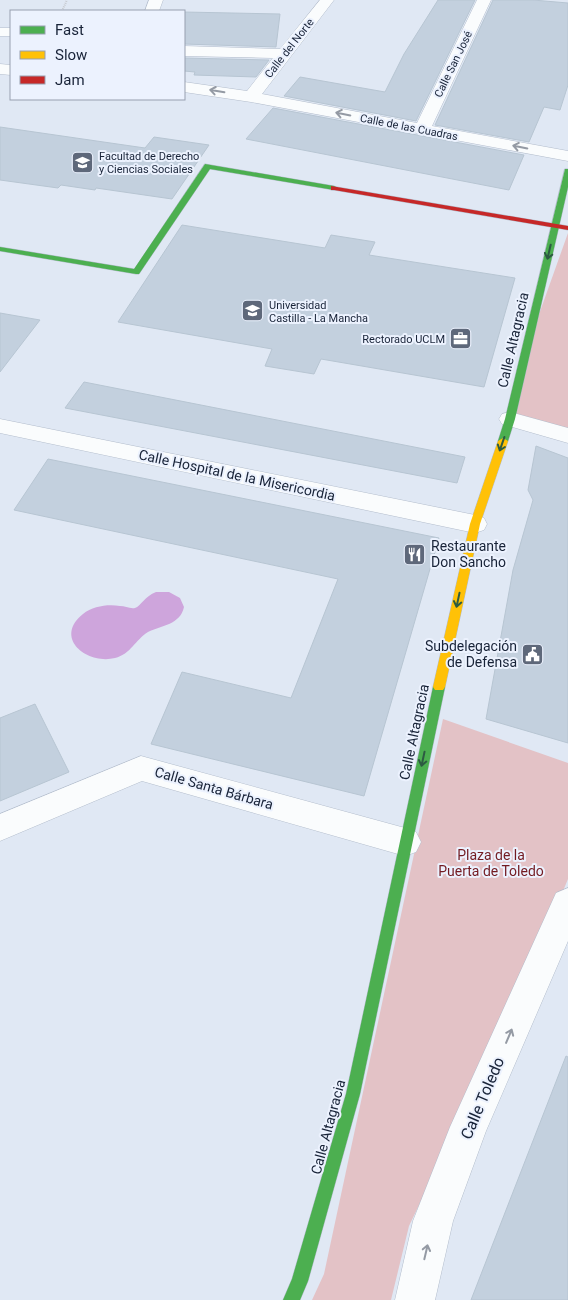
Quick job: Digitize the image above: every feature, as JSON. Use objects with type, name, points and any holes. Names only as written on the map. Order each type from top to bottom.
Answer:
[{"type":"street","name":"Calle del Norte","points":[[251,97],[327,0]]},
{"type":"street","name":"Calle San José","points":[[422,129],[484,0]]},
{"type":"street","points":[[185,51],[284,54]]},
{"type":"street","name":"Calle de las Cuadras","points":[[185,87],[251,97],[568,156]]},
{"type":"street","points":[[0,249],[136,272],[208,166],[556,224],[568,228]]},
{"type":"street","name":"Calle Altagracia","points":[[290,1300],[300,1281],[353,1094],[405,842],[475,524],[510,420],[568,171]]},
{"type":"street","points":[[510,420],[568,436]]},
{"type":"street","name":"Calle Hospital de la Misericordia","points":[[0,426],[475,524]]},
{"type":"street","name":"Calle Santa Bárbara","points":[[0,828],[141,768],[405,842]]},
{"type":"street","name":"Calle Toledo","points":[[415,1300],[436,1212],[469,1127],[565,915]]},
{"type":"green space","points":[[568,233],[568,431],[510,419],[527,348]]},
{"type":"green space","name":"Plaza de la Puerta de Toledo","points":[[443,719],[568,763],[568,879],[521,992],[409,1226],[391,1300],[312,1300],[324,1274]]},
{"type":"shaded area","points":[[156,592],[169,592],[180,598],[184,607],[179,618],[170,624],[148,632],[129,650],[115,658],[104,659],[94,657],[77,648],[71,632],[75,623],[87,611],[96,607],[115,605],[135,608]]},
{"type":"building","points":[[438,0],[475,0],[416,121],[284,96],[300,77],[385,92],[404,54]]},
{"type":"building","points":[[493,0],[533,0],[568,3],[568,85],[560,110],[544,107],[529,142],[435,125]]},
{"type":"building","points":[[185,12],[280,14],[276,47],[185,44]]},
{"type":"building","points":[[185,58],[269,60],[256,77],[194,75],[195,72],[185,71]]},
{"type":"building","points":[[273,108],[524,155],[509,190],[246,139]]},
{"type":"building","name":"Facultad de Derecho y Ciencias Sociales","points":[[0,127],[145,148],[154,137],[209,145],[172,199],[96,188],[95,190],[61,185],[58,188],[0,180]]},
{"type":"building","points":[[182,225],[325,248],[331,235],[375,242],[369,255],[515,278],[484,387],[321,359],[314,374],[265,366],[272,349],[118,322]]},
{"type":"building","points":[[0,313],[40,320],[0,372]]},
{"type":"building","points":[[84,382],[465,457],[457,483],[65,408]]},
{"type":"building","name":"Subdelegación de Defensa","points":[[536,446],[568,458],[568,743],[486,719],[513,570],[533,500],[528,490]]},
{"type":"building","points":[[48,459],[439,538],[364,796],[151,744],[182,672],[291,698],[338,579],[14,510]]},
{"type":"building","points":[[35,704],[69,772],[0,801],[0,718]]},
{"type":"building","points":[[566,1056],[568,1057],[568,1300],[471,1300]]},
{"type":"traffic: fast","points":[[0,249],[136,272],[208,166],[334,188]]},
{"type":"traffic: fast","points":[[503,441],[510,419],[568,171]]},
{"type":"traffic: fast","points":[[291,1300],[300,1281],[353,1094],[439,687]]},
{"type":"traffic: slow","points":[[439,687],[475,524],[503,441]]},
{"type":"traffic: jam","points":[[334,188],[568,228]]},
{"type":"place","name":"Facultad de Derecho y Ciencias Sociales","points":[[83,162]]},
{"type":"place","name":"Universidad Castilla - La Mancha","points":[[253,311]]},
{"type":"place","name":"Rectorado UCLM","points":[[461,339]]},
{"type":"place","name":"Restaurante Don Sancho","points":[[415,554]]},
{"type":"place","name":"Subdelegación de Defensa","points":[[533,654]]}]
